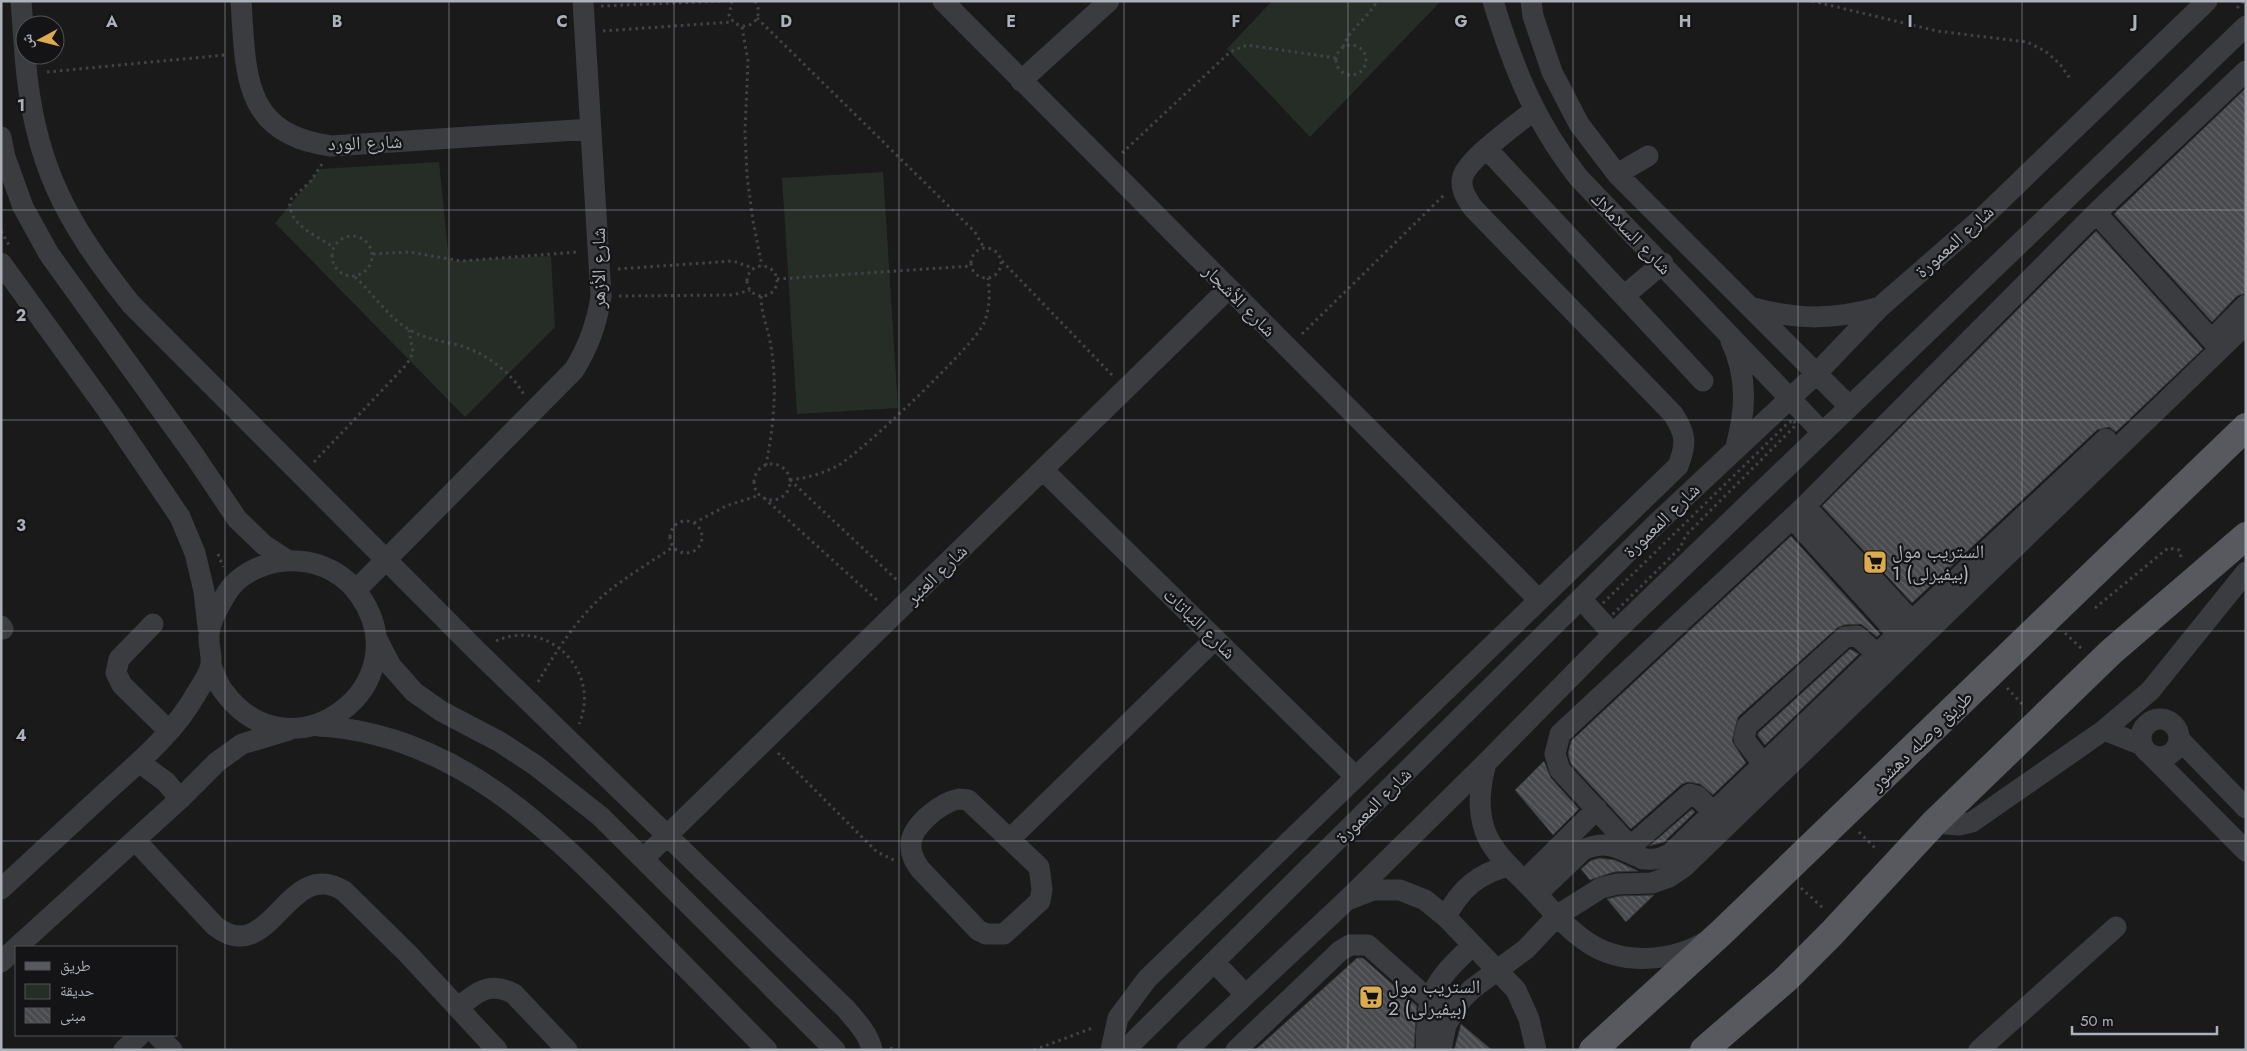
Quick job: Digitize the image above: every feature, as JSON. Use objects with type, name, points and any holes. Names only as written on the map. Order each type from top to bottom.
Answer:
[{"type":"main road","name":"طريق وصله دهشور","points":[[1593,1050],[1722,932],[2246,427]]},
{"type":"main road","points":[[1704,1050],[1785,980],[1832,933],[1934,823],[2111,652],[2246,536]]},
{"type":"street","points":[[21,1],[22,15]]},
{"type":"street","name":"شارع الورد","points":[[241,1],[247,77],[255,99],[268,118],[286,133],[308,143],[331,146],[592,129]]},
{"type":"street","name":"شارع الأشجار","points":[[943,1],[1538,599]]},
{"type":"street","points":[[1021,81],[1108,1]]},
{"type":"street","name":"شارع السلاملاك","points":[[1493,1],[1509,53],[1533,111],[1558,152],[1578,177],[1663,263],[1822,432]]},
{"type":"street","name":"شارع السلاملاك","points":[[1531,1],[1533,16],[1552,72],[1574,116],[1617,174],[1849,406]]},
{"type":"street","name":"شارع المعمورة","points":[[1125,1050],[1657,523],[1816,374],[1880,307],[1982,218],[2207,1]]},
{"type":"street","name":"شارع الأزهر","points":[[356,590],[574,370],[588,347],[597,321],[601,296],[583,4]]},
{"type":"street","points":[[1187,1050],[1348,899],[1613,634],[2246,26]]},
{"type":"street","points":[[26,65],[31,113],[46,166],[68,215],[97,261],[131,304],[568,741],[846,1009],[860,1026],[870,1042],[872,1050]]},
{"type":"street","points":[[1636,852],[1560,770],[1556,754],[1560,734],[1799,512],[2096,214],[2246,71]]},
{"type":"street","points":[[1111,1050],[1118,1018],[1147,979],[1538,599],[1640,505],[1678,466],[1685,448],[1683,429],[1673,414],[1473,208],[1462,190],[1463,176],[1473,161],[1533,111]]},
{"type":"street","points":[[1,137],[5,157],[23,207],[48,254],[194,455],[237,519],[264,545],[287,560]]},
{"type":"street","points":[[1487,149],[1703,381]]},
{"type":"street","points":[[1617,174],[1648,156]]},
{"type":"street","points":[[2096,214],[2216,344]]},
{"type":"street","points":[[1,263],[111,415],[180,517],[195,553],[204,591],[211,666],[223,691],[242,712],[266,725],[342,727],[388,737],[431,754],[500,792],[558,840],[590,870],[767,1050]]},
{"type":"street","points":[[1624,296],[1663,263]]},
{"type":"street","name":"شارع العنبر","points":[[643,859],[1228,289]]},
{"type":"street","points":[[1735,291],[1720,323],[1736,352],[1743,376],[1742,426],[1735,450]]},
{"type":"street","points":[[1441,1050],[1446,1024],[1453,1011],[1472,989],[1532,943],[1558,915],[1601,888],[1618,884],[1652,883],[1669,877],[1684,867],[1911,635],[2216,344],[2246,305]]},
{"type":"street","points":[[1752,307],[1784,316],[1816,319],[1849,316],[1880,307]]},
{"type":"street","points":[[2216,344],[2246,324]]},
{"type":"street","name":"شارع النباتات","points":[[1043,470],[1356,777]]},
{"type":"street","points":[[1640,505],[1657,523]]},
{"type":"street","points":[[1799,512],[1911,635]]},
{"type":"street","points":[[209,634],[215,612],[223,599],[244,576],[264,565],[287,560],[306,561],[325,567],[342,576],[356,590],[366,604],[376,637],[391,666],[414,692],[441,711],[500,742],[535,765],[600,816],[835,1050]]},
{"type":"street","points":[[1934,823],[1959,825],[1972,822],[2104,730],[2150,690],[2246,572]]},
{"type":"street","points":[[1581,599],[1613,634]]},
{"type":"street","points":[[153,624],[119,659],[116,672],[122,685],[169,732]]},
{"type":"street","points":[[1446,917],[1454,902],[1465,888],[1493,870],[1523,880],[1582,850],[1600,844],[1618,846],[1658,859],[1671,853],[1877,654],[1911,635]]},
{"type":"street","points":[[1763,764],[1744,739],[1747,726],[1846,637],[1857,636],[1877,654]]},
{"type":"street","points":[[19,946],[180,799],[217,762],[242,744],[303,727],[340,714],[361,694],[373,667],[376,637]]},
{"type":"street","points":[[1010,839],[1215,639]]},
{"type":"street","points":[[1,889],[180,721],[211,666]]},
{"type":"street","points":[[2150,690],[2162,719]]},
{"type":"street","points":[[2246,808],[2180,739],[2177,730],[2171,722],[2162,719],[2152,720],[2145,726],[2141,735],[2146,750],[2246,852]]},
{"type":"street","points":[[2104,730],[2160,758],[2170,756],[2176,749],[2180,739]]},
{"type":"street","points":[[138,762],[162,778],[180,799]]},
{"type":"street","points":[[1486,763],[1480,785],[1480,800],[1485,830],[1494,850],[1587,942],[1613,954],[1641,959],[1671,955],[1698,946],[1722,932]]},
{"type":"street","points":[[1636,852],[1690,794],[1697,796],[1714,812]]},
{"type":"street","points":[[968,800],[1010,839],[1039,867],[1042,889],[1040,900],[1004,934],[986,934],[978,930],[920,870],[913,858],[910,846],[913,834],[940,805],[949,801],[968,800]]},
{"type":"street","points":[[1523,880],[1597,810]]},
{"type":"street","points":[[135,840],[215,926],[225,934],[238,937],[250,935],[261,928],[310,884],[322,882],[334,884],[344,891],[497,1050]]},
{"type":"street","points":[[1348,899],[1373,890],[1400,890],[1425,900],[1446,917],[1516,990],[1529,1019],[1536,1050]]},
{"type":"street","points":[[1979,1050],[2116,927]]},
{"type":"street","points":[[1236,1050],[1340,951],[1350,945],[1368,945],[1429,1001],[1440,1008],[1453,1011]]},
{"type":"street","points":[[1426,1050],[1426,1017],[1429,1001],[1445,971],[1472,946]]},
{"type":"street","points":[[1,962],[15,950]]},
{"type":"street","points":[[1214,962],[1245,994]]},
{"type":"street","points":[[458,1008],[474,993],[484,988],[504,989],[514,994],[567,1050]]},
{"type":"street","points":[[124,1050],[139,1036]]},
{"type":"street","points":[[158,1036],[172,1050]]},
{"type":"path","points":[[583,4],[723,1]]},
{"type":"path","points":[[732,1],[729,15],[732,22]]},
{"type":"path","points":[[585,32],[732,22],[742,27],[751,24],[757,18],[759,12],[755,1]]},
{"type":"path","points":[[1336,58],[1346,38],[1371,12],[1376,1]]},
{"type":"path","points":[[1812,1],[1938,32],[2027,42],[2045,51],[2060,64],[2071,80]]},
{"type":"path","points":[[757,18],[975,232],[984,248]]},
{"type":"path","points":[[742,27],[748,61],[745,131],[747,176],[762,266]]},
{"type":"path","points":[[1107,167],[1230,52],[1238,47],[1247,45],[1336,58]]},
{"type":"path","points":[[1336,58],[1340,70],[1346,74],[1352,75],[1363,68],[1365,56],[1362,50],[1356,46],[1343,47]]},
{"type":"path","points":[[65,60],[245,53]]},
{"type":"path","points":[[331,146],[320,169],[310,182],[290,200],[289,211],[293,220],[334,247]]},
{"type":"path","points":[[1288,348],[1463,176]]},
{"type":"path","points":[[355,277],[369,269],[373,254],[366,241],[359,237],[344,237],[334,247],[332,254],[335,269],[341,274],[355,277],[396,320],[409,330],[425,338],[471,350],[504,371],[521,390],[532,412]]},
{"type":"path","points":[[1002,261],[998,273],[988,278],[977,276],[971,266],[974,254],[984,248],[994,250],[1002,261],[1126,389]]},
{"type":"path","points":[[373,254],[409,252],[461,261],[725,261],[740,262],[753,268],[762,266],[772,270],[777,280],[776,288],[769,295],[761,296],[750,290],[724,295],[601,296]]},
{"type":"path","points":[[777,280],[971,266]]},
{"type":"path","points":[[750,290],[747,279],[753,268]]},
{"type":"path","points":[[790,480],[814,476],[848,459],[965,349],[983,324],[990,294],[988,278]]},
{"type":"path","points":[[761,296],[763,319],[770,341],[774,389],[774,415],[766,464]]},
{"type":"path","points":[[301,476],[407,364],[413,353],[409,330]]},
{"type":"path","points":[[1794,421],[1796,425],[1694,526],[1686,535],[1680,548],[1613,614],[1605,616],[1602,614],[1600,606],[1730,478],[1790,422],[1794,421]]},
{"type":"path","points":[[894,615],[760,495],[756,490],[754,478],[761,467],[766,464],[775,464],[782,467],[790,480],[914,595]]},
{"type":"path","points":[[764,498],[772,500],[785,494],[790,480]]},
{"type":"path","points":[[694,523],[701,532],[698,547],[688,553],[682,552],[673,546],[670,534],[676,524],[682,521],[694,523],[726,506],[760,495]]},
{"type":"path","points":[[527,700],[559,647],[588,610],[605,594],[673,546]]},
{"type":"path","points":[[2094,608],[2168,548],[2179,550],[2181,564]]},
{"type":"path","points":[[2057,639],[2072,626]]},
{"type":"path","points":[[2064,632],[2086,653]]},
{"type":"path","points":[[479,653],[497,641],[518,635],[548,640],[559,647],[577,667],[585,692],[581,718],[568,741]]},
{"type":"path","points":[[2000,694],[2007,687],[2027,709]]},
{"type":"path","points":[[766,740],[876,852],[888,858],[901,861],[913,858]]},
{"type":"path","points":[[1857,830],[1879,853]]},
{"type":"path","points":[[1798,885],[1826,912],[1833,904]]},
{"type":"path","points":[[1034,1050],[1118,1018]]},
{"type":"green space","points":[[1272,1],[1441,1],[1310,137],[1227,49]]},
{"type":"green space","points":[[439,162],[449,261],[551,256],[555,327],[465,417],[275,223],[320,169]]},
{"type":"green space","points":[[883,172],[898,408],[797,414],[782,178]]},
{"type":"building","points":[[2246,88],[2246,293],[2237,296],[2212,322],[2114,214]]},
{"type":"building","points":[[2096,231],[2203,349],[2116,432],[2109,427],[2097,430],[1912,603],[1822,506]]},
{"type":"building","points":[[1791,536],[1880,634],[1877,637],[1861,624],[1844,625],[1837,628],[1738,717],[1732,741],[1746,763],[1713,795],[1700,784],[1688,782],[1682,784],[1631,829],[1571,764],[1568,754],[1571,741]]},
{"type":"building","points":[[1850,649],[1859,654],[1765,745],[1758,736],[1758,733]]},
{"type":"building","points":[[1544,761],[1551,778],[1579,809],[1553,835],[1515,790]]},
{"type":"building","points":[[1692,809],[1695,812],[1664,842],[1649,846]]},
{"type":"building","points":[[1599,858],[1615,860],[1638,871],[1614,872],[1590,880],[1581,869],[1590,861]]},
{"type":"building","points":[[1654,895],[1626,922],[1607,899],[1619,896]]},
{"type":"building","name":"الستريب مول 2 (بيفيرلى)","points":[[1357,958],[1363,958],[1417,1006],[1414,1050],[1255,1050]]},
{"type":"building","points":[[1461,1024],[1492,1050],[1454,1050]]},
{"type":"place","name":"الستريب مول 1 (بيفيرلى)","points":[[1875,562]]},
{"type":"place","name":"الستريب مول 2 (بيفيرلى)","points":[[1371,997]]}]
